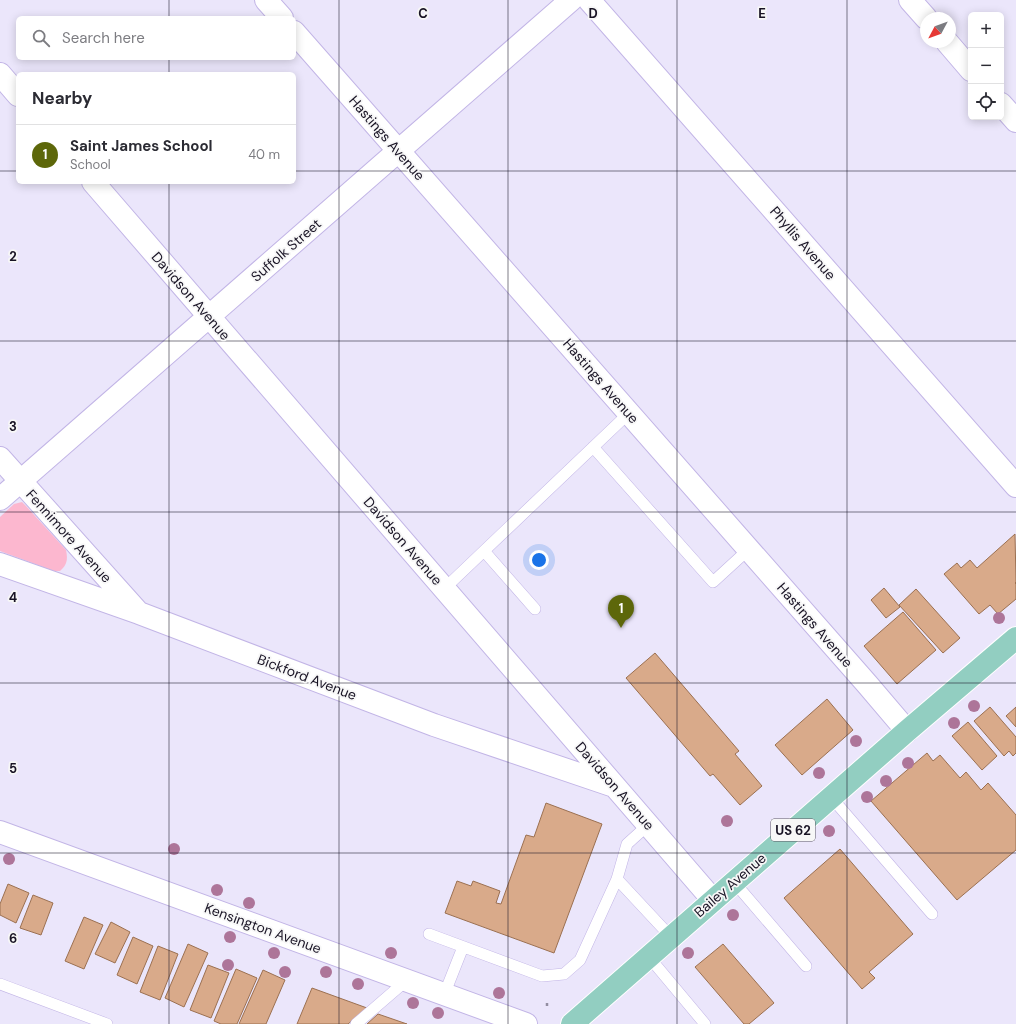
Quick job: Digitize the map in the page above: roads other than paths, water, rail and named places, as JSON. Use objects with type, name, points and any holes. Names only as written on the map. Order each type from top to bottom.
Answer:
[{"type":"main road","name":"Bailey Avenue","points":[[572,1024],[907,731],[1016,638]]},
{"type":"street","points":[[266,0],[280,16]]},
{"type":"street","name":"Suffolk Street","points":[[0,499],[571,0]]},
{"type":"street","name":"Phyllis Avenue","points":[[589,0],[1016,486]]},
{"type":"street","points":[[910,0],[921,12]]},
{"type":"street","name":"Hastings Avenue","points":[[296,34],[749,549],[907,731]]},
{"type":"street","points":[[952,48],[968,66]]},
{"type":"street","points":[[0,74],[16,93]]},
{"type":"street","points":[[1004,107],[1016,121]]},
{"type":"street","name":"Davidson Avenue","points":[[95,184],[713,900]]},
{"type":"street","name":"Fennimore Avenue","points":[[0,458],[139,613]]},
{"type":"street","name":"Bickford Avenue","points":[[0,564],[139,613],[434,725],[615,787]]},
{"type":"street","name":"Kensington Avenue","points":[[0,832],[526,1024]]},
{"type":"lane","points":[[444,589],[629,413]]},
{"type":"lane","points":[[593,447],[713,582],[749,549]]},
{"type":"lane","points":[[484,551],[535,609]]},
{"type":"lane","points":[[832,797],[932,914]]},
{"type":"lane","points":[[429,934],[542,976],[564,974],[580,960],[617,879],[627,844],[648,825]]},
{"type":"lane","points":[[617,879],[671,937]]},
{"type":"lane","points":[[734,882],[806,966]]},
{"type":"lane","points":[[444,995],[463,947]]},
{"type":"lane","points":[[649,957],[705,1024]]},
{"type":"lane","points":[[356,1024],[407,980]]},
{"type":"lane","points":[[0,984],[107,1024]]},
{"type":"place","name":"Saint James School","points":[[621,628]]}]
